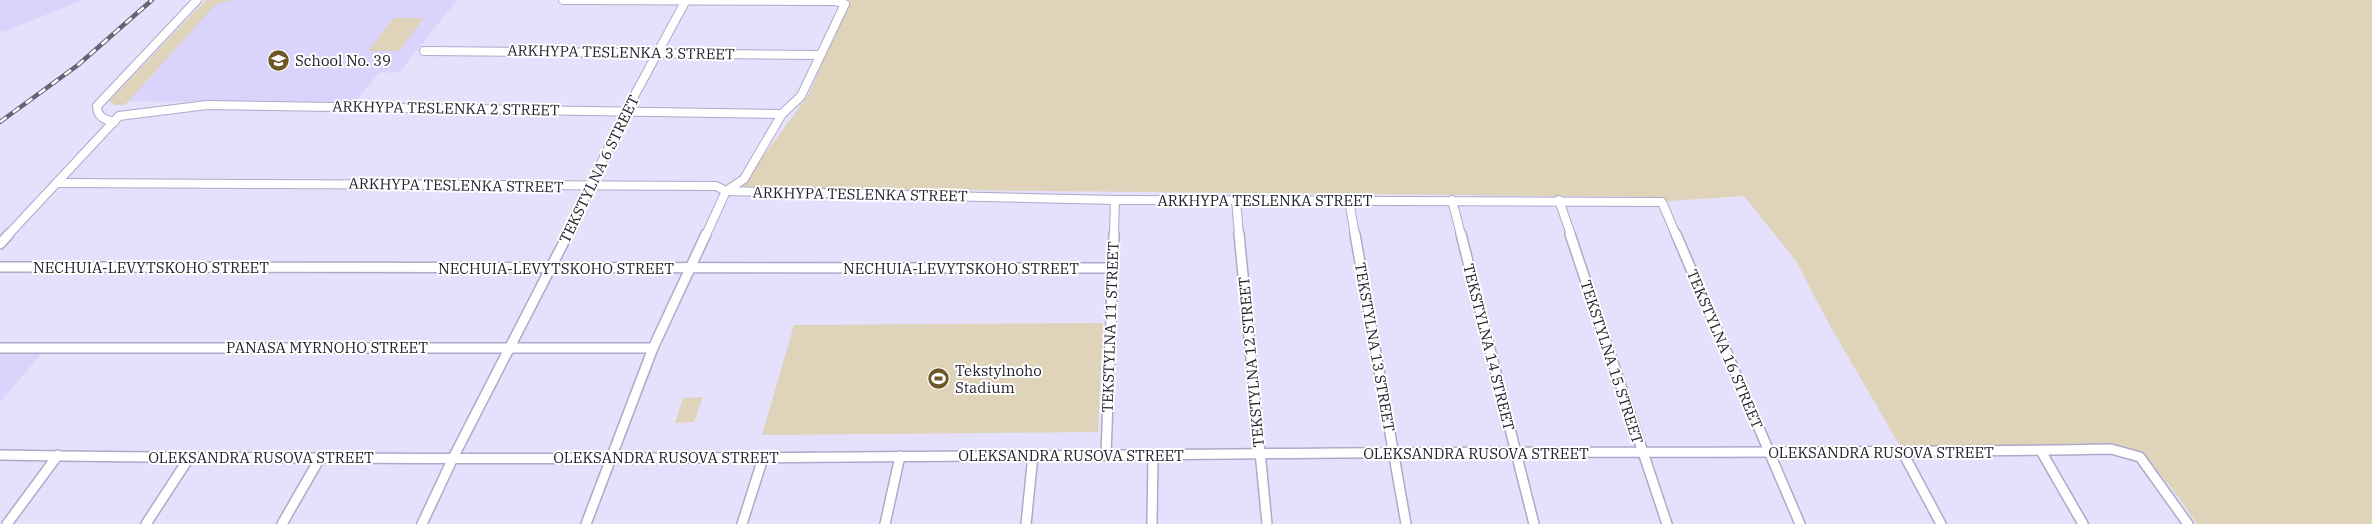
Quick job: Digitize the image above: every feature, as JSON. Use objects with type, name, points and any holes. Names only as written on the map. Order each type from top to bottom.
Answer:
[{"type":"street","points":[[0,244],[114,122],[101,117],[97,112],[96,106],[197,0]]},
{"type":"street","points":[[563,0],[684,2],[835,1],[844,4],[818,55],[801,96],[782,114],[744,179],[726,192],[653,348],[586,524]]},
{"type":"street","name":"TEKSTYLNA 6 STREET","points":[[422,524],[453,458],[552,267],[626,111],[684,2]]},
{"type":"street","name":"ARKHYPA TESLENKA 3 STREET","points":[[424,51],[818,55]]},
{"type":"street","name":"ARKHYPA TESLENKA 2 STREET","points":[[114,122],[119,116],[207,105],[782,114]]},
{"type":"street","name":"ARKHYPA TESLENKA STREET","points":[[58,183],[716,186],[726,192],[1115,200],[1559,200],[1662,202]]},
{"type":"street","name":"TEKSTYLNA 11 STREET","points":[[1106,455],[1115,200]]},
{"type":"street","name":"TEKSTYLNA 12 STREET","points":[[1236,200],[1267,524]]},
{"type":"street","name":"TEKSTYLNA 13 STREET","points":[[1349,200],[1406,524]]},
{"type":"street","name":"TEKSTYLNA 14 STREET","points":[[1452,200],[1534,524]]},
{"type":"street","name":"TEKSTYLNA 15 STREET","points":[[1559,200],[1667,524]]},
{"type":"street","name":"TEKSTYLNA 16 STREET","points":[[1662,202],[1800,524]]},
{"type":"street","name":"NECHUIA-LEVYTSKOHO STREET","points":[[0,267],[1112,268]]},
{"type":"street","name":"PANASA MYRNOHO STREET","points":[[0,348],[653,348]]},
{"type":"street","name":"OLEKSANDRA RUSOVA STREET","points":[[0,455],[189,458],[762,458],[1516,452],[1903,453],[2111,448],[2140,457],[2188,524]]},
{"type":"street","points":[[2041,451],[2083,524]]},
{"type":"street","points":[[1903,453],[1941,524]]},
{"type":"street","points":[[7,524],[58,455]]},
{"type":"street","points":[[1026,524],[1033,455]]},
{"type":"street","points":[[1152,455],[1152,524]]},
{"type":"street","points":[[885,524],[900,456]]},
{"type":"street","points":[[146,524],[189,458]]},
{"type":"street","points":[[282,524],[320,458]]},
{"type":"street","points":[[742,524],[762,458]]},
{"type":"shaded area","points":[[0,0],[83,0],[4,32],[0,31]]},
{"type":"shaded area","name":"School No. 39","points":[[206,0],[457,0],[400,72],[379,73],[354,103],[109,101]]},
{"type":"shaded area","points":[[206,0],[231,0],[215,5],[125,105],[114,105],[109,101]]},
{"type":"shaded area","points":[[850,0],[2372,0],[2372,524],[2197,524],[2173,490],[2154,468],[2132,451],[2120,446],[1900,446],[1829,324],[1796,261],[1744,196],[1669,201],[1660,197],[740,188],[809,94]]},
{"type":"shaded area","points":[[394,18],[424,18],[399,51],[368,51]]},
{"type":"shaded area","name":"Tekstylnoho Stadium","points":[[1103,323],[1098,432],[762,435],[794,325]]},
{"type":"shaded area","points":[[0,353],[42,353],[0,402]]},
{"type":"shaded area","points":[[703,397],[694,422],[675,423],[683,398]]},
{"type":"railway","points":[[0,122],[78,65],[152,0]]},
{"type":"place","name":"School No. 39","points":[[279,60]]},
{"type":"place","name":"Tekstylnoho Stadium","points":[[939,379]]}]
